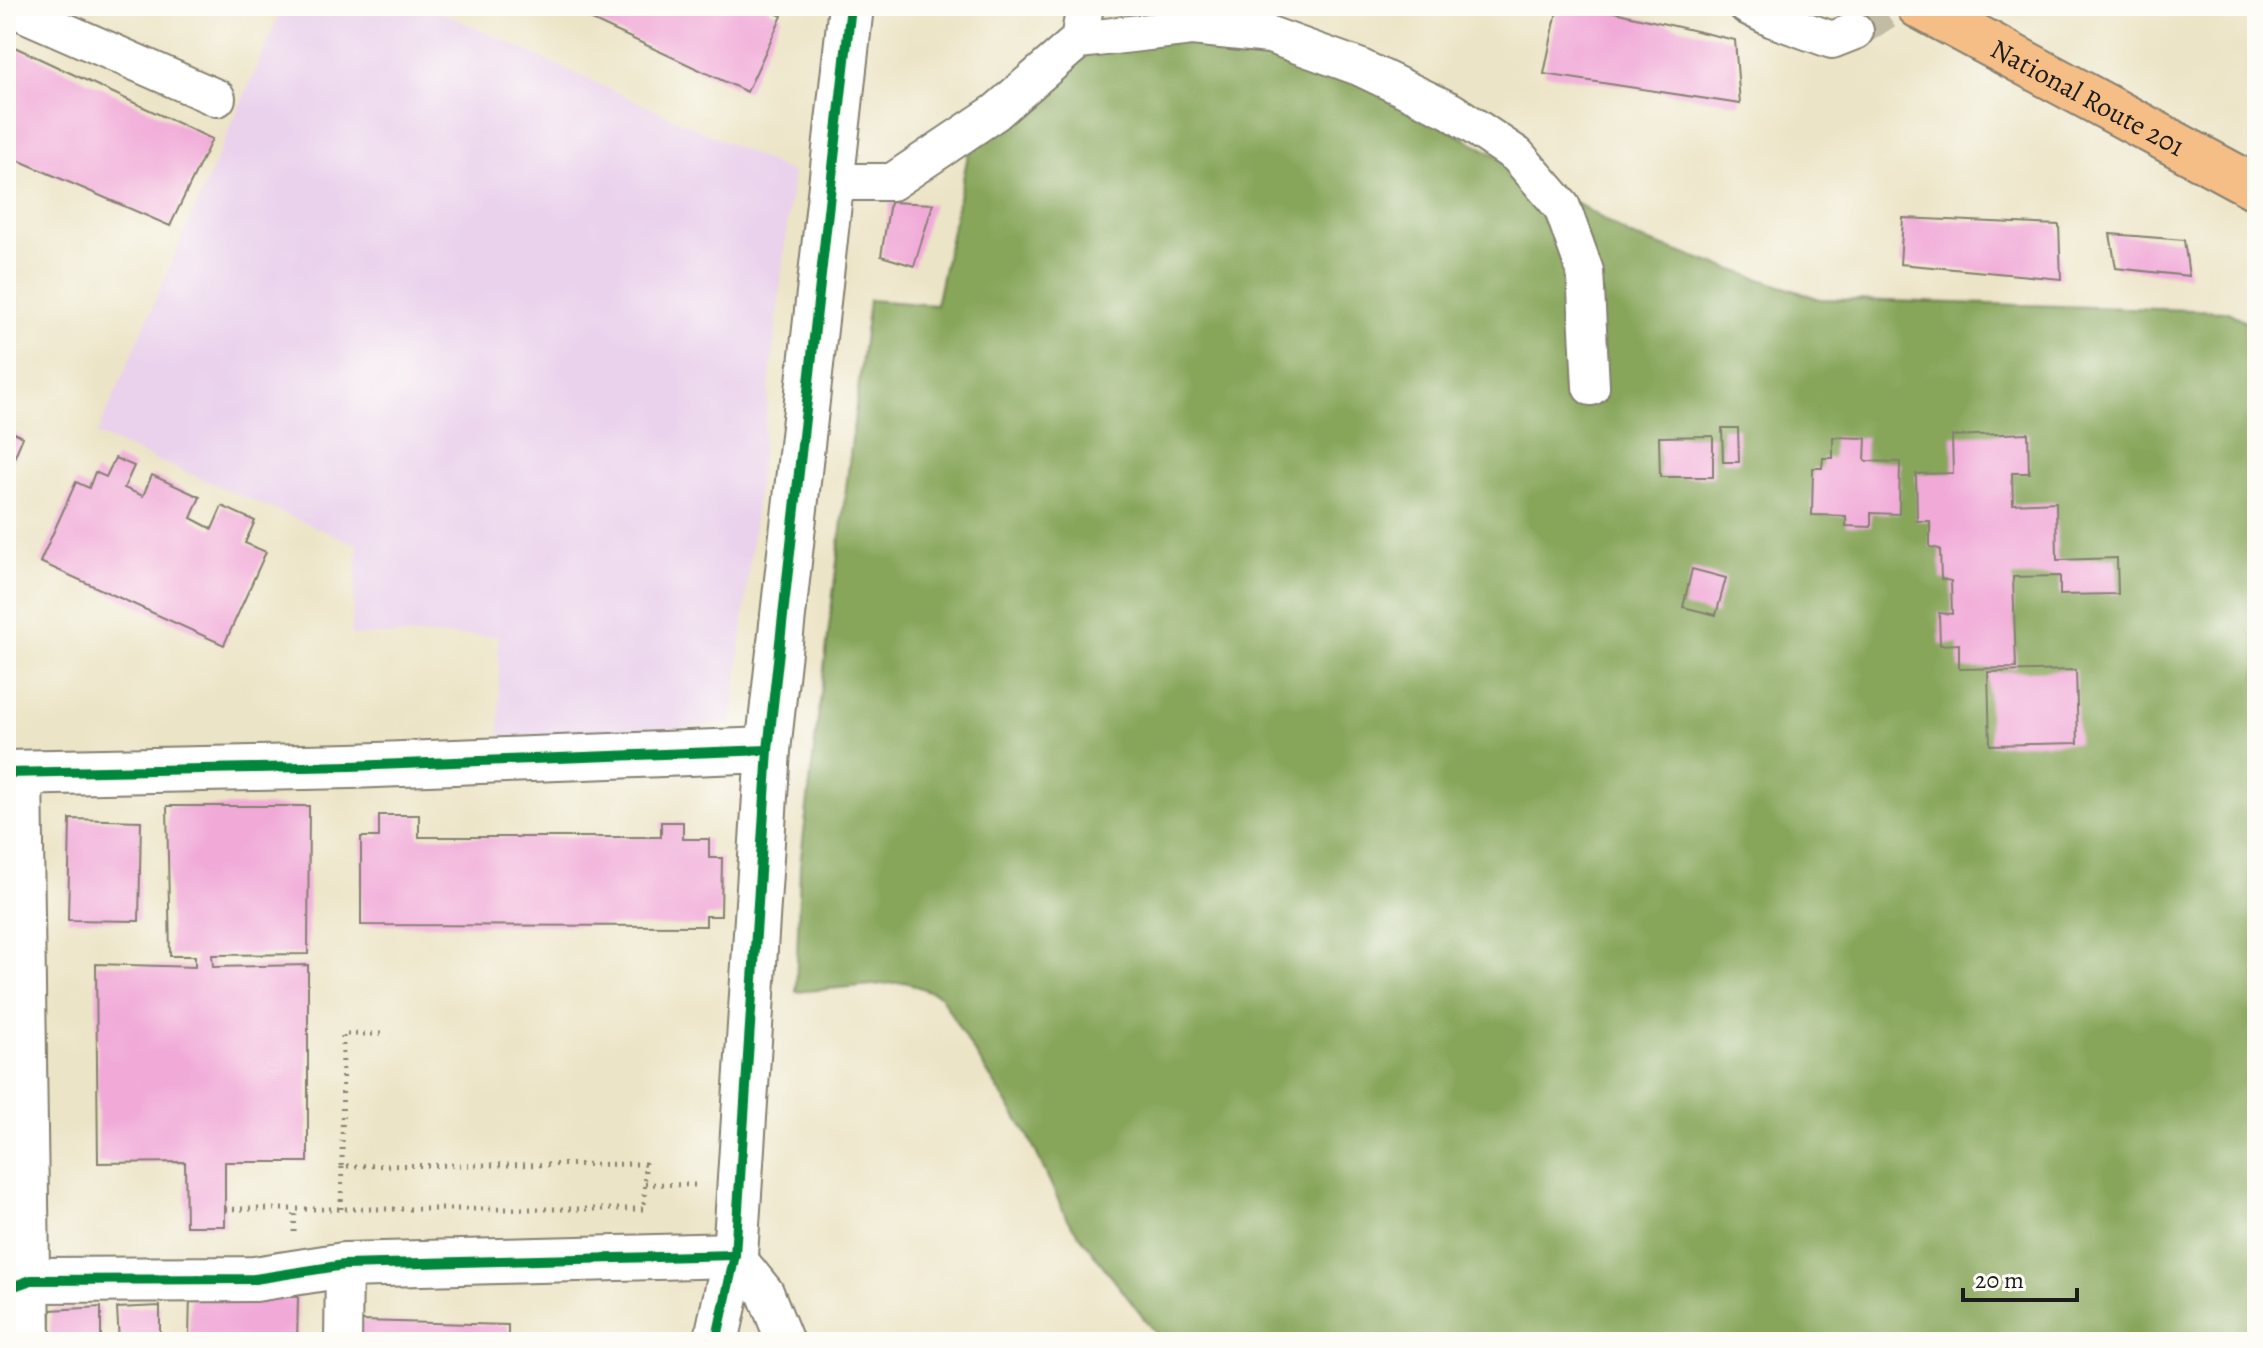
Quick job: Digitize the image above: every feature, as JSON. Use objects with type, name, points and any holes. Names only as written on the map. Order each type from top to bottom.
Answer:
[{"type":"highway","name":"National Route 201","points":[[1919,6],[2257,188]]},
{"type":"street","points":[[7,6],[217,98]]},
{"type":"street","points":[[716,1342],[735,1255],[768,750],[851,6]]},
{"type":"street","points":[[1747,6],[1773,19],[1832,40],[1855,31]]},
{"type":"street","points":[[830,182],[892,182],[996,112],[1082,23],[1192,27],[1270,35],[1359,67],[1451,111],[1517,155],[1562,207],[1585,271],[1591,387]]},
{"type":"street","points":[[32,1342],[18,1284],[15,772],[351,766],[768,750]]},
{"type":"street","points":[[18,1284],[255,1279],[344,1265],[735,1255]]},
{"type":"street","points":[[735,1255],[765,1292],[785,1342]]},
{"type":"street","points":[[343,1342],[344,1265]]},
{"type":"path","points":[[341,1209],[343,1034],[386,1034]]},
{"type":"path","points":[[225,1209],[644,1209],[645,1164],[342,1166]]},
{"type":"path","points":[[645,1184],[696,1185]]},
{"type":"shaded area","points":[[283,6],[428,6],[793,173],[732,724],[500,741],[498,636],[351,635],[358,545],[97,435]]},
{"type":"green space","points":[[1195,39],[1268,48],[1356,79],[1512,164],[1631,236],[1820,299],[2226,311],[2257,327],[2257,1342],[1162,1342],[1067,1219],[1029,1137],[940,995],[905,982],[796,992],[800,865],[869,300],[936,305],[968,155],[1086,55]]},
{"type":"building","points":[[562,6],[762,6],[782,16],[747,92]]},
{"type":"building","points":[[1558,6],[1588,6],[1735,40],[1740,104],[1544,74]]},
{"type":"building","points":[[6,43],[212,139],[170,226],[6,155]]},
{"type":"building","points":[[890,202],[933,204],[914,266],[881,256]]},
{"type":"building","points":[[1903,218],[2059,225],[2061,279],[1900,264]]},
{"type":"building","points":[[2110,234],[2184,240],[2189,276],[2116,268]]},
{"type":"building","points":[[1722,428],[1738,428],[1739,462],[1723,462]]},
{"type":"building","points":[[6,429],[23,437],[6,477]]},
{"type":"building","points":[[2028,433],[2029,473],[2012,473],[2013,504],[2056,502],[2057,560],[2117,558],[2118,594],[2060,595],[2060,576],[2013,577],[2016,668],[1959,669],[1959,644],[1940,645],[1939,613],[1952,614],[1951,581],[1941,579],[1940,549],[1930,547],[1930,521],[1917,521],[1916,474],[1953,473],[1952,436]]},
{"type":"building","points":[[1713,436],[1713,477],[1660,477],[1659,437]]},
{"type":"building","points":[[1833,437],[1866,438],[1865,461],[1900,462],[1899,514],[1871,513],[1871,527],[1846,526],[1846,516],[1812,515],[1813,468],[1822,468],[1823,458],[1833,458]]},
{"type":"building","points":[[115,458],[134,466],[124,488],[143,496],[152,475],[200,497],[191,518],[212,529],[222,506],[255,521],[245,543],[266,552],[224,645],[40,562],[76,482],[89,488],[95,472],[106,477]]},
{"type":"building","points":[[1692,569],[1726,578],[1716,615],[1683,607]]},
{"type":"building","points":[[2076,670],[2078,743],[1990,745],[1988,672]]},
{"type":"building","points":[[167,806],[309,806],[308,954],[212,955],[213,967],[308,965],[308,1162],[225,1162],[225,1226],[186,1226],[185,1162],[98,1163],[96,964],[195,967],[195,956],[170,956]]},
{"type":"building","points":[[379,815],[419,815],[419,837],[661,837],[661,822],[683,822],[683,839],[709,839],[709,858],[722,858],[721,916],[706,916],[706,926],[361,925],[361,837],[379,837]]},
{"type":"building","points":[[70,819],[141,821],[139,921],[68,920]]},
{"type":"building","points":[[190,1293],[298,1297],[297,1342],[189,1339]]},
{"type":"building","points":[[160,1306],[160,1342],[119,1342],[117,1308]]},
{"type":"building","points":[[101,1307],[101,1342],[50,1342],[51,1310]]},
{"type":"building","points":[[361,1321],[508,1325],[508,1342],[360,1342]]},
{"type":"tunnel","points":[[1855,31],[1893,6]]},
{"type":"cycle path","points":[[716,1342],[735,1255],[768,750],[851,6]]},
{"type":"cycle path","points":[[6,773],[351,766],[768,750]]},
{"type":"cycle path","points":[[6,1289],[31,1280],[255,1279],[344,1265],[735,1255]]}]
